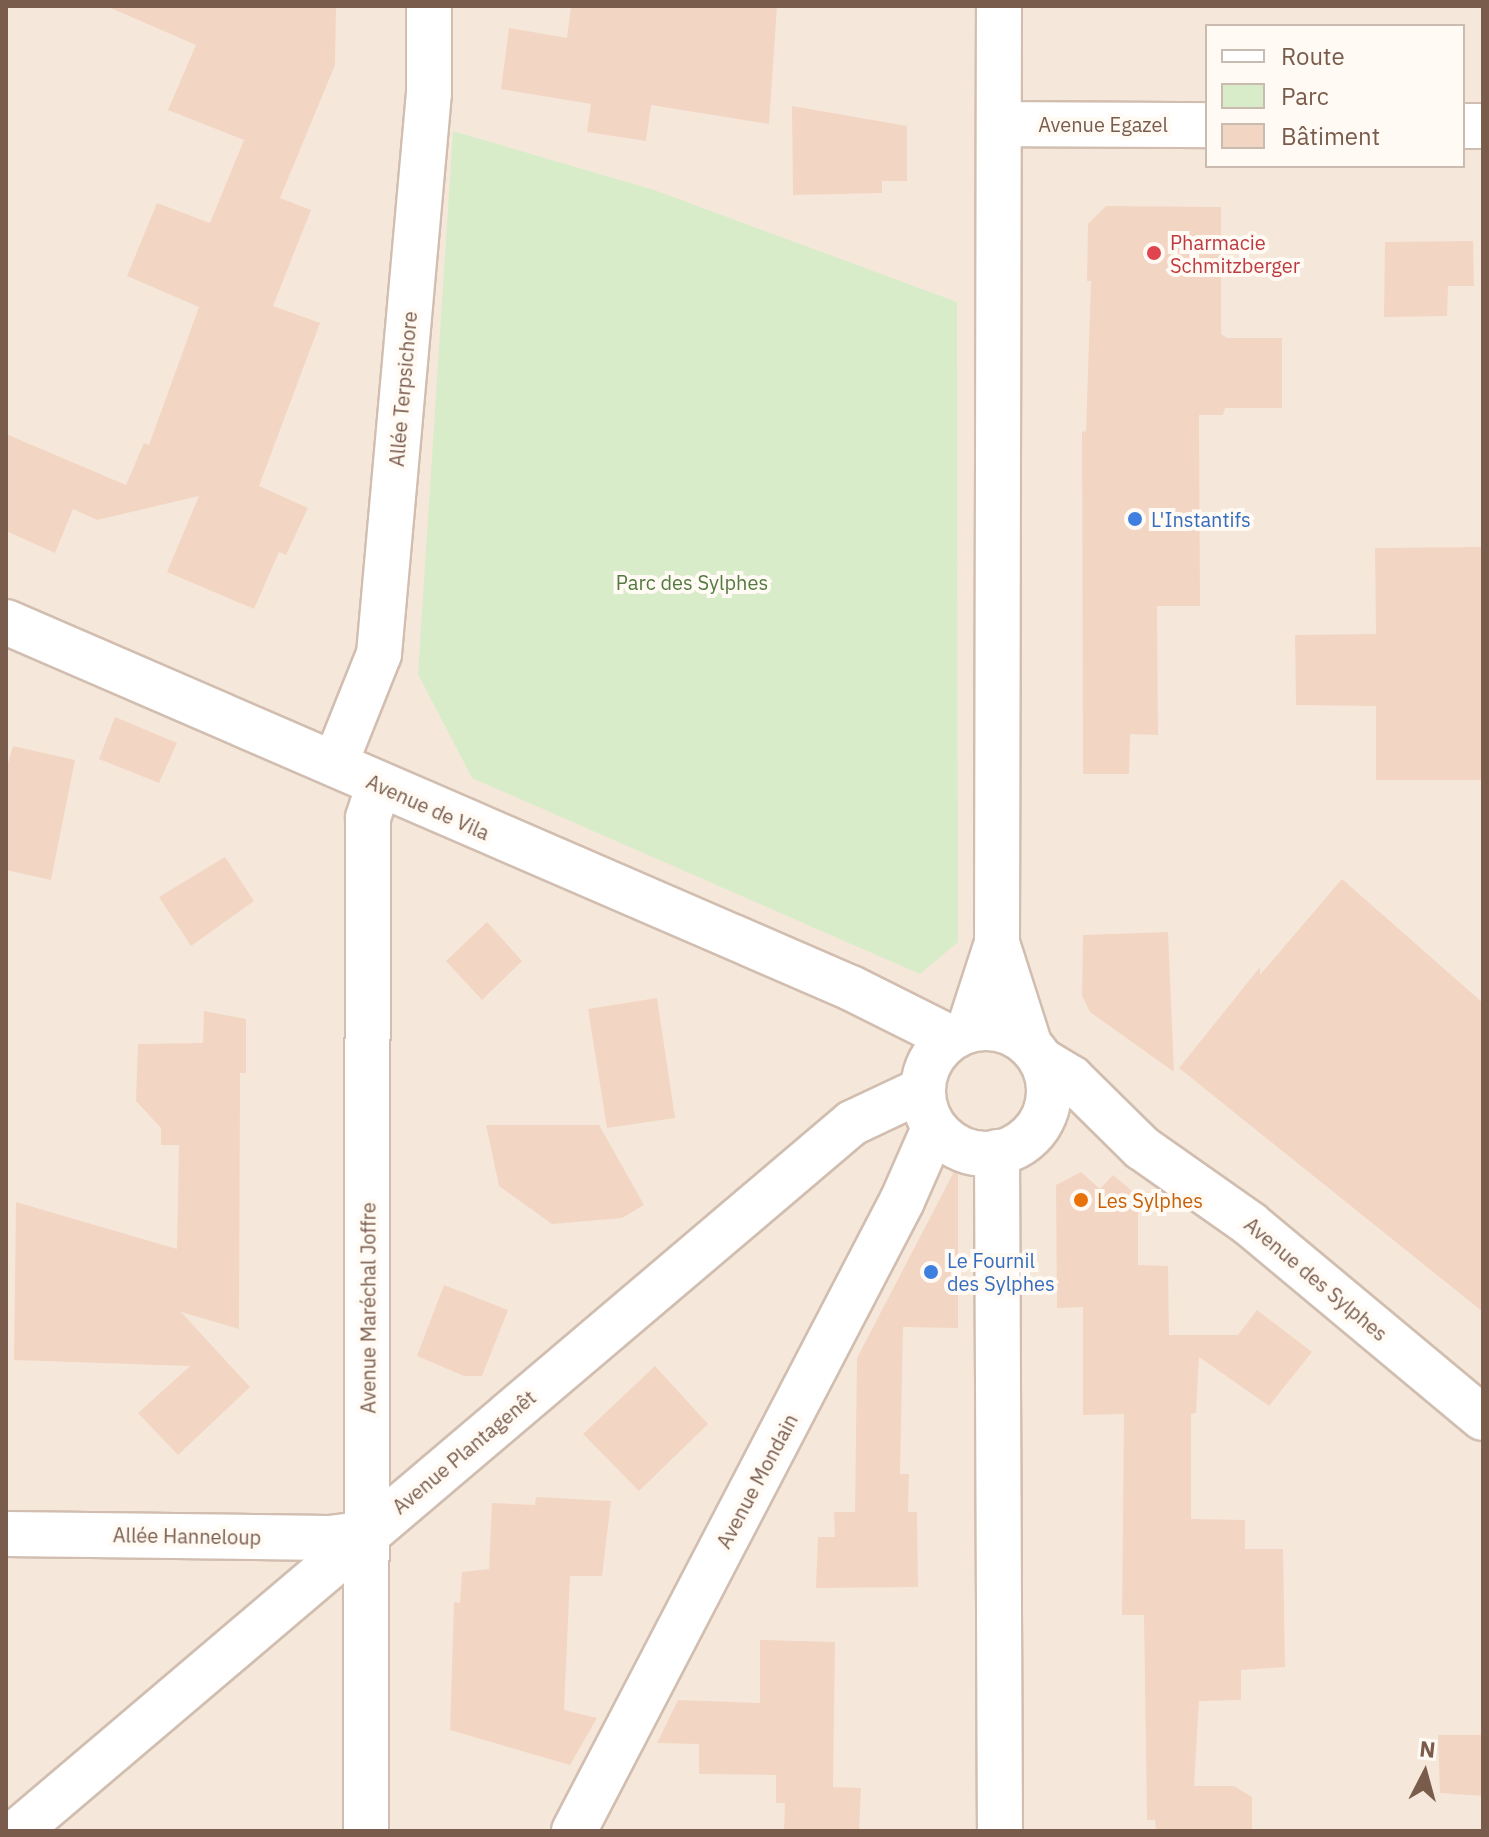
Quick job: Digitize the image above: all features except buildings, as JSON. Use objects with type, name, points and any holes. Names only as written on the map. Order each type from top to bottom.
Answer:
[{"type":"street","name":"Allée Terpsichore","points":[[335,764],[379,654],[429,93],[429,6]]},
{"type":"street","points":[[999,6],[997,943],[1049,1081],[1042,1123],[1028,1139],[997,1152],[968,1152],[940,1071],[1011,1032],[1036,1052]]},
{"type":"street","name":"Avenue Egazel","points":[[999,124],[1205,125]]},
{"type":"street","name":"Avenue de Vila","points":[[6,622],[335,764],[378,787],[851,988],[940,1071]]},
{"type":"street","name":"Avenue Maréchal Joffre","points":[[366,1831],[368,818],[378,787]]},
{"type":"street","name":"Avenue Mondain","points":[[574,1831],[902,1201],[940,1071],[997,943]]},
{"type":"street","name":"Avenue des Sylphes","points":[[1036,1052],[1071,1078],[1142,1148],[1250,1224],[1483,1418]]},
{"type":"street","name":"Avenue Plantagenêt","points":[[18,1831],[852,1123],[940,1071]]},
{"type":"street","name":"Avenue des Sylphes","points":[[1042,1123],[1084,1129],[1142,1148]]},
{"type":"street","points":[[997,1152],[1000,1831]]},
{"type":"street","name":"Allée Hanneloup","points":[[6,1534],[329,1538],[368,1533]]},
{"type":"shaded area","points":[[6,6],[1483,6],[1483,1831],[6,1831]]},
{"type":"green space","name":"Parc des Sylphes","points":[[453,131],[654,190],[957,302],[958,942],[920,974],[472,778],[418,674]]},
{"type":"place","name":"Pharmacie Schmitzberger","points":[[1154,253]]},
{"type":"place","name":"L'Instantifs","points":[[1135,519]]},
{"type":"place","name":"Les Sylphes","points":[[1081,1200]]},
{"type":"place","name":"Le Fournil des Sylphes","points":[[931,1272]]}]
